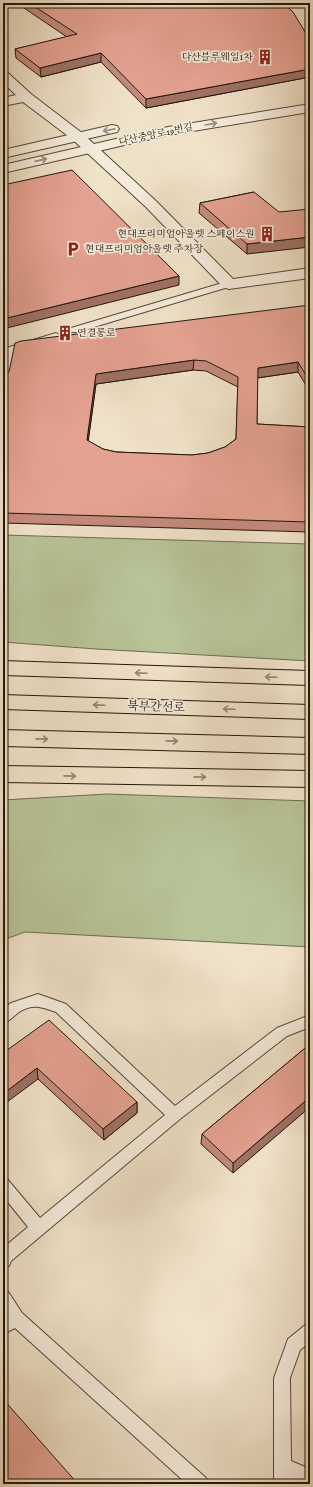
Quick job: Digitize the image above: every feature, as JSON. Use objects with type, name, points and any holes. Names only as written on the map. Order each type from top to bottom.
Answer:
[{"type":"highway","points":[[3,668],[310,678]]},
{"type":"highway","name":"북부간선로","points":[[3,702],[310,712]]},
{"type":"highway","points":[[3,738],[310,746]]},
{"type":"highway","points":[[3,774],[310,779]]},
{"type":"street","points":[[3,76],[26,97],[77,136],[151,204],[229,284],[310,273]]},
{"type":"street","points":[[289,98],[310,96]]},
{"type":"street","points":[[3,102],[26,97]]},
{"type":"street","name":"다산중앙로19번길","points":[[3,169],[168,132],[310,108]]},
{"type":"street","name":"다산중앙로19번길","points":[[3,154],[77,136],[216,110]]},
{"type":"lane","points":[[74,330],[229,284]]},
{"type":"lane","points":[[3,382],[6,351],[56,336]]},
{"type":"lane","points":[[3,1017],[16,1007],[38,1000],[61,1008],[176,1115]]},
{"type":"lane","points":[[3,1261],[3,1258],[176,1115],[282,1032],[310,1021]]},
{"type":"lane","points":[[3,1185],[39,1228]]},
{"type":"lane","points":[[3,1298],[10,1322],[200,1484]]},
{"type":"lane","points":[[283,1484],[282,1378],[294,1345],[310,1332]]},
{"type":"lane","points":[[283,1466],[310,1478]]},
{"type":"green space","points":[[3,535],[310,544],[310,661],[96,649],[3,642]]},
{"type":"green space","points":[[107,794],[310,801],[310,947],[25,932],[3,940],[3,800]]},
{"type":"building","points":[[29,3],[283,3],[293,12],[310,40],[310,69],[146,99],[101,53],[40,68],[15,49],[77,34]]},
{"type":"building","name":"현대프리미엄아울렛 주차장","points":[[72,170],[179,276],[3,319],[3,185]]},
{"type":"building","name":"현대프리미엄아울렛 스페이스원","points":[[254,192],[279,212],[310,209],[310,237],[247,244],[200,203]]},
{"type":"building","points":[[310,305],[310,377],[307,377],[298,362],[258,368],[257,424],[310,427],[310,522],[3,513],[3,389],[6,375],[9,372],[15,343],[21,341]],"holes":[[[194,360],[206,361],[238,377],[236,439],[225,447],[208,453],[192,455],[116,452],[103,449],[87,440],[96,374]]]},
{"type":"building","points":[[49,1020],[137,1102],[103,1129],[37,1068],[3,1094],[3,1053]]},
{"type":"building","points":[[310,1044],[310,1097],[233,1163],[202,1134]]},
{"type":"building","points":[[3,1399],[78,1484],[3,1484]]},
{"type":"place","name":"다산블루웨일1차","points":[[265,57]]},
{"type":"place","name":"현대프리미엄아울렛 스페이스원","points":[[267,234]]},
{"type":"place","name":"현대프리미엄아울렛 주차장","points":[[73,249]]},
{"type":"place","name":"연결통로","points":[[65,333]]}]
